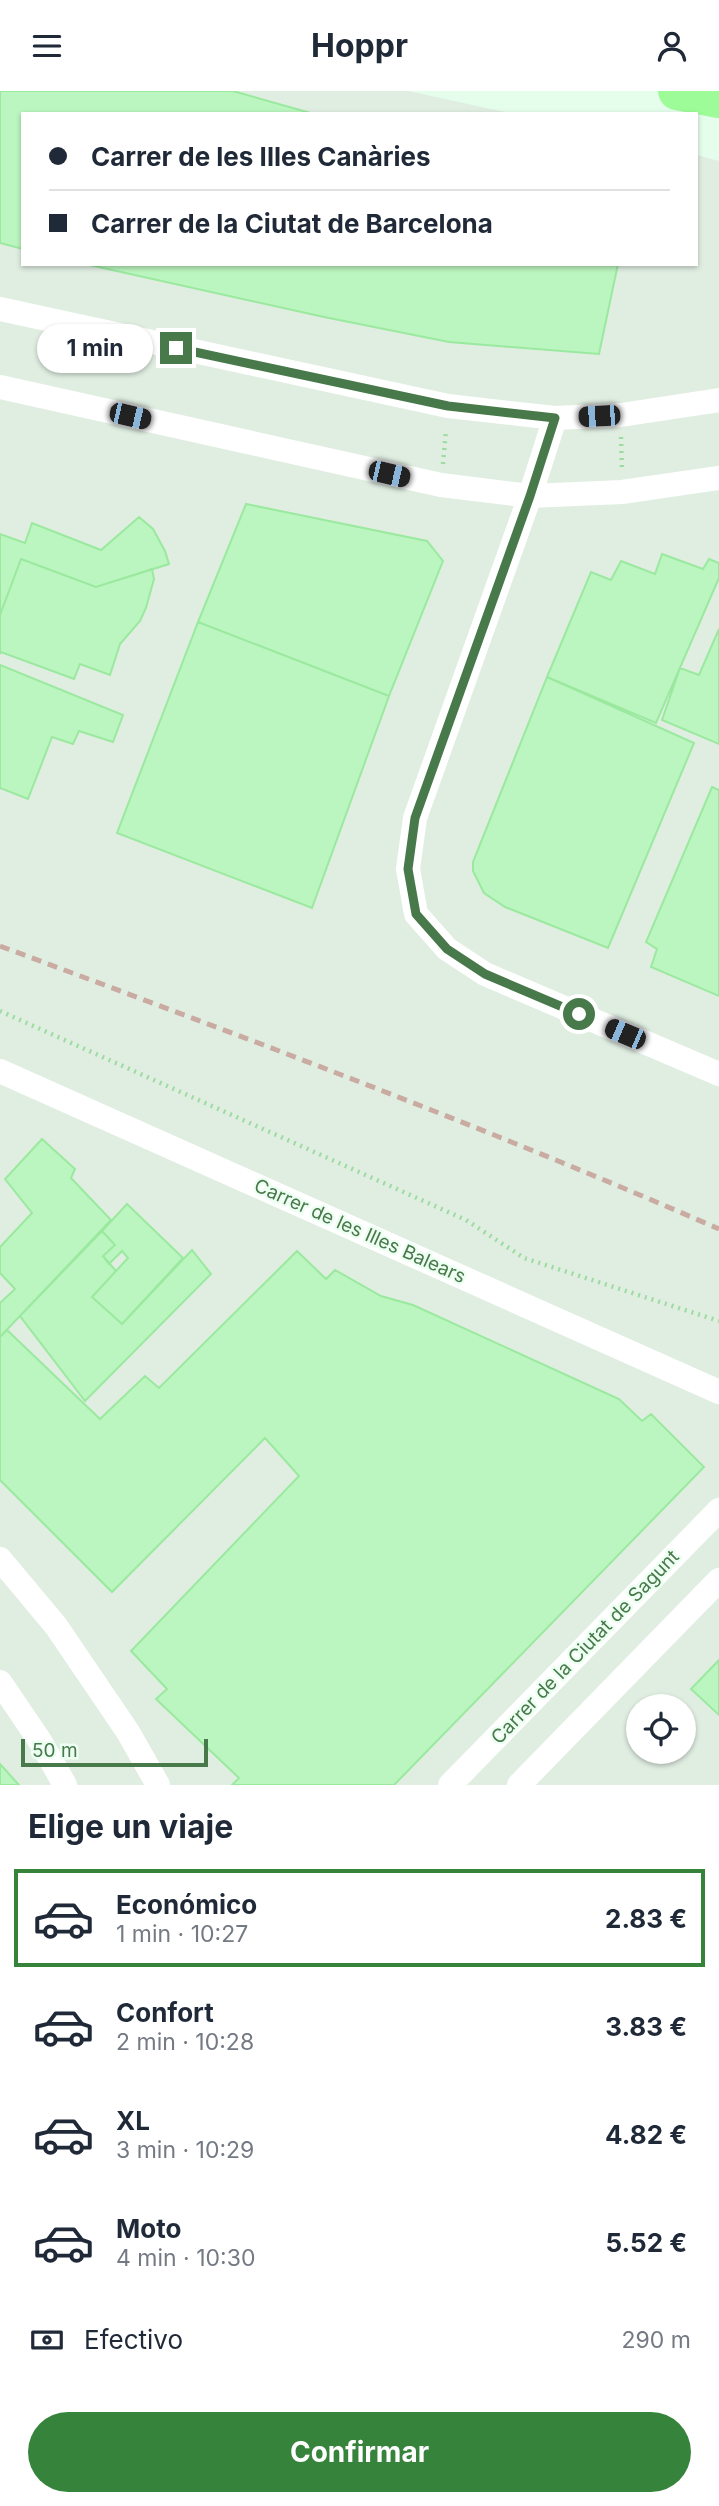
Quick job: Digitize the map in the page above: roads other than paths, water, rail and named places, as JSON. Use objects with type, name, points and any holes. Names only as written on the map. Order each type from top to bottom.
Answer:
[{"type":"highway","points":[[677,91],[719,99]]},
{"type":"street","points":[[0,309],[448,406],[555,418],[621,415],[719,400]]},
{"type":"street","points":[[0,387],[441,485],[530,496],[622,492],[719,478]]},
{"type":"street","points":[[555,418],[530,496],[415,818],[408,869],[416,914],[447,949],[485,974],[719,1074]]},
{"type":"street","name":"Carrer de les Illes Balears","points":[[0,1071],[719,1392]]},
{"type":"street","name":"Carrer de la Ciutat de Sagunt","points":[[450,1785],[719,1510]]},
{"type":"street","points":[[0,1559],[56,1626],[128,1732],[158,1785]]},
{"type":"street","points":[[519,1785],[719,1580]]},
{"type":"street","points":[[0,1682],[40,1741],[65,1785]]},
{"type":"railway","points":[[0,946],[451,1118],[719,1229]]}]
